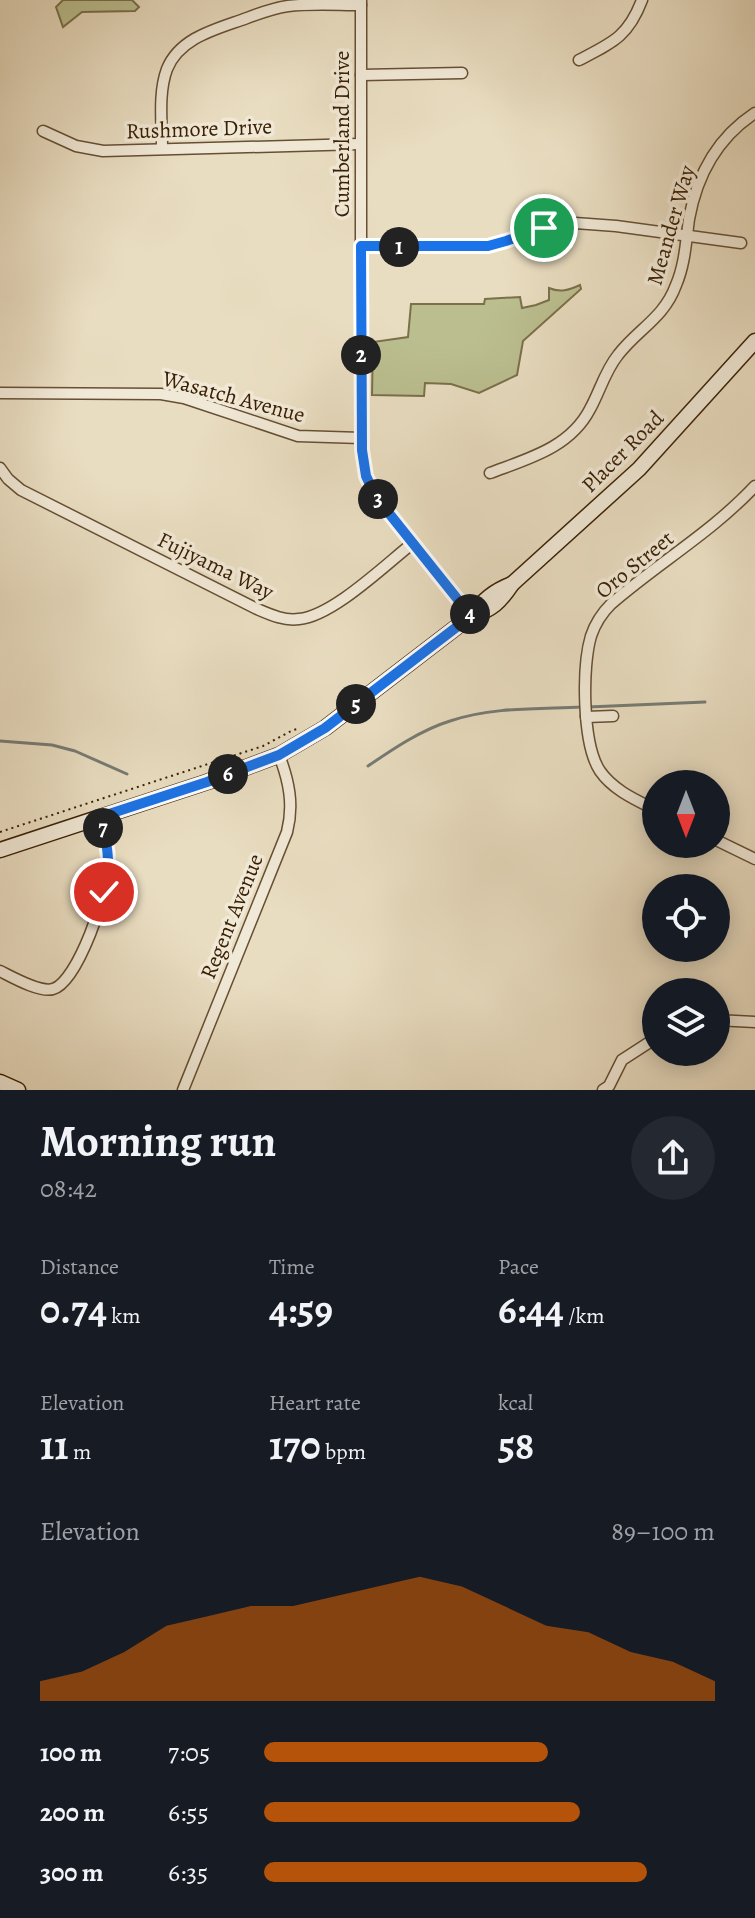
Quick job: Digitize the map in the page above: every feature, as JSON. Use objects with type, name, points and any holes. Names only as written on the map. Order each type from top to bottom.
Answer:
[{"type":"main road","name":"Placer Road","points":[[0,850],[279,755],[325,728],[471,616],[488,611],[503,598],[512,584],[639,469],[755,341]]},
{"type":"main road","points":[[0,1082],[18,1090]]},
{"type":"street","points":[[579,60],[621,35],[632,22],[642,0]]},
{"type":"street","points":[[162,148],[164,77],[173,58],[190,42],[208,32],[281,7],[361,2]]},
{"type":"street","name":"Cumberland Drive","points":[[361,2],[361,438],[364,470],[371,489],[471,616]]},
{"type":"street","points":[[361,75],[462,73]]},
{"type":"street","name":"Meander Way","points":[[490,473],[540,454],[557,445],[579,426],[592,407],[615,358],[658,316],[673,292],[681,270],[697,188],[709,160],[732,131],[755,113]]},
{"type":"street","name":"Rushmore Drive","points":[[43,131],[67,143],[103,151],[360,144]]},
{"type":"street","points":[[361,246],[488,246],[549,227],[575,223],[741,243]]},
{"type":"street","name":"Wasatch Avenue","points":[[0,393],[161,394],[184,398],[298,436],[361,438]]},
{"type":"street","name":"Fujiyama Way","points":[[0,468],[21,490],[257,609],[284,619],[305,618],[330,609],[413,543]]},
{"type":"street","name":"Oro Street","points":[[642,802],[619,790],[601,772],[592,756],[586,717],[588,651],[592,634],[601,615],[619,598],[725,516],[755,486]]},
{"type":"street","points":[[586,717],[613,716]]},
{"type":"street","name":"Regent Avenue","points":[[183,1090],[287,832],[291,798],[279,755]]},
{"type":"street","points":[[0,971],[46,990],[59,986],[68,978],[86,944],[109,871],[109,856],[100,817]]},
{"type":"street","points":[[730,847],[755,859]]},
{"type":"street","points":[[730,1021],[755,1022]]},
{"type":"street","points":[[608,1089],[622,1060],[642,1047]]},
{"type":"path","points":[[0,832],[252,750],[299,729]]},
{"type":"green space","points":[[63,0],[132,0],[139,7],[135,11],[82,12],[63,27],[56,7]]},
{"type":"green space","points":[[580,285],[581,289],[523,341],[517,375],[479,393],[451,384],[425,383],[424,396],[372,395],[373,342],[408,337],[411,304],[484,304],[485,299],[520,297],[522,308],[549,300],[549,288],[564,290]]},
{"type":"waterway","points":[[588,707],[705,702]]},
{"type":"waterway","points":[[368,766],[418,735],[466,716],[581,707]]},
{"type":"waterway","points":[[0,741],[52,745],[75,751],[127,774]]},
{"type":"route","points":[[104,892],[109,856],[100,817],[253,765],[305,741],[471,616],[376,497],[366,476],[361,438],[361,246],[488,246],[544,228]]}]
